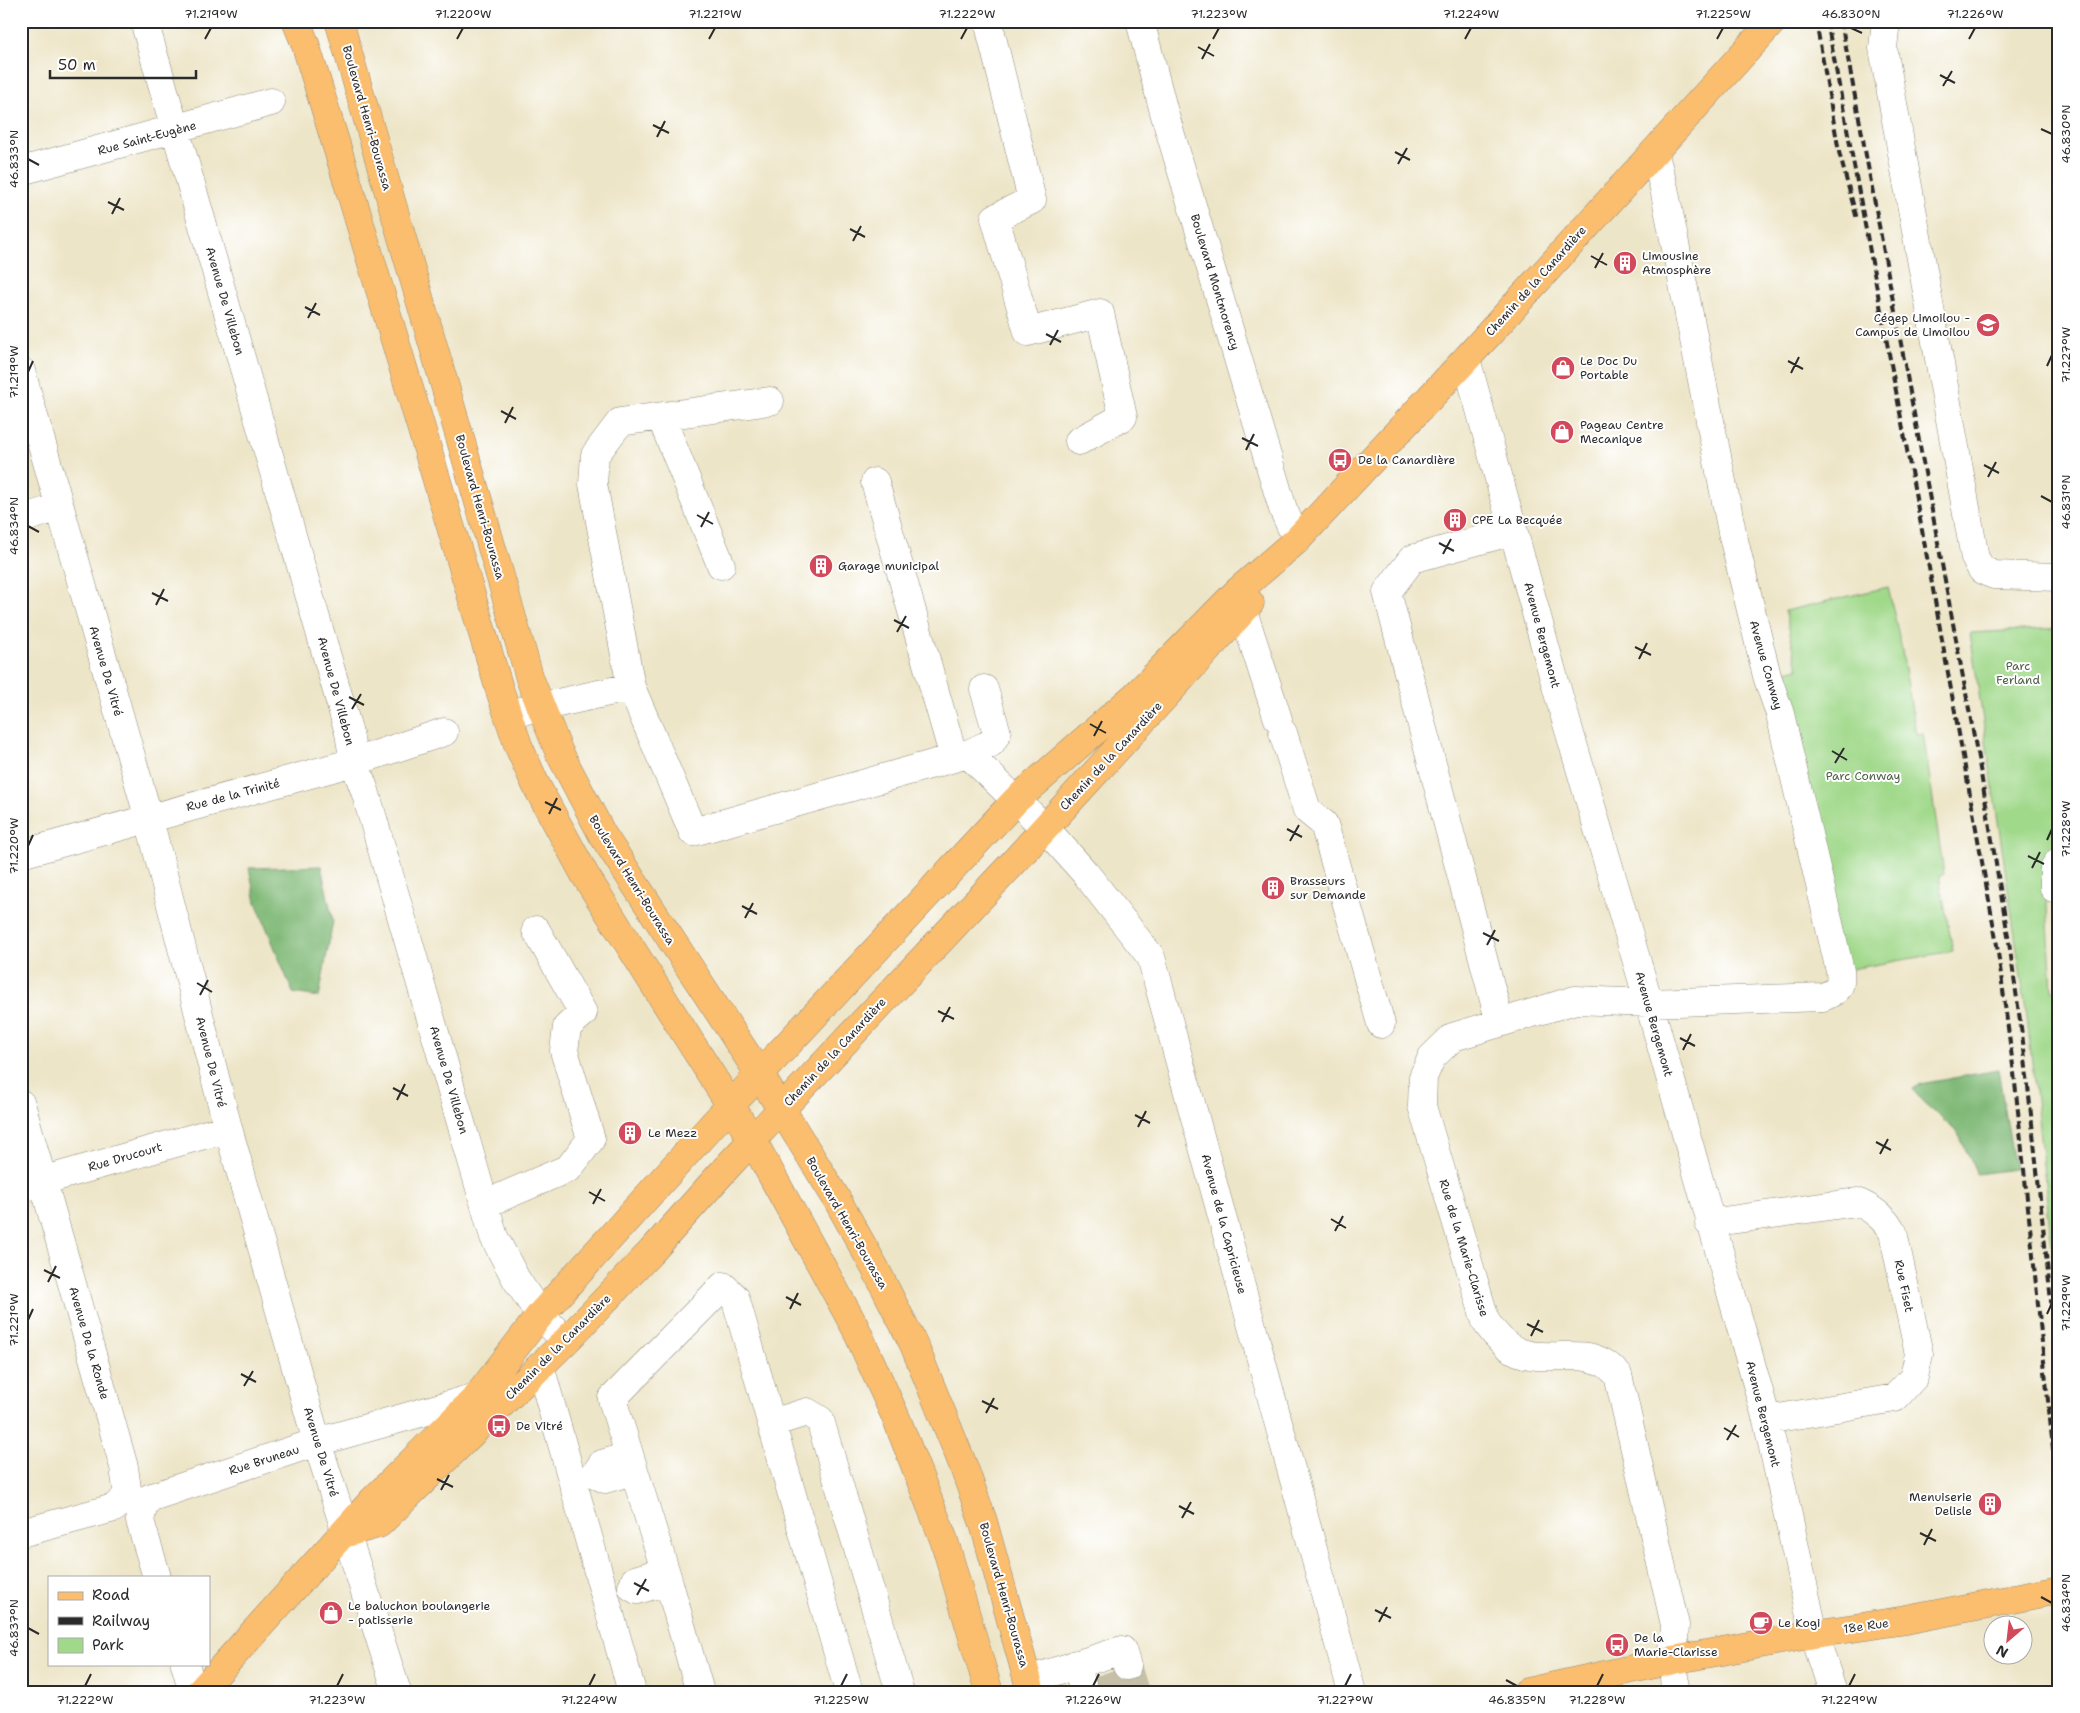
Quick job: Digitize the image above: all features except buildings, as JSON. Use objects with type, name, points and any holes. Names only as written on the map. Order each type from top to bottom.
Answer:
[{"type":"main road","points":[[296,21],[305,43],[344,167],[518,745],[536,785],[585,875],[753,1141],[855,1327],[897,1420],[944,1540],[989,1692]]},
{"type":"main road","name":"Boulevard Henri-Bourassa","points":[[339,21],[530,679],[559,752],[602,834],[760,1075],[834,1196],[875,1268],[914,1345],[963,1465],[983,1521],[1030,1686]]},
{"type":"main road","name":"Chemin de la Canardière","points":[[200,1692],[374,1500],[477,1397],[540,1315],[730,1106],[1016,800],[1136,695],[1238,591],[1297,540],[1466,359],[1773,21]]},
{"type":"main road","name":"Chemin de la Canardière","points":[[346,1532],[379,1524],[566,1341],[1045,828],[1244,611],[1297,540]]},
{"type":"main road","name":"18e Rue","points":[[1527,1692],[1672,1660],[1814,1634],[1906,1620],[2059,1590]]},
{"type":"street","name":"Avenue De Villebon","points":[[144,21],[349,733],[354,762],[365,791],[494,1237],[516,1279],[540,1315],[566,1341]]},
{"type":"street","points":[[988,21],[1032,200],[995,218],[1028,332],[1100,313],[1123,417],[1080,441]]},
{"type":"street","name":"Boulevard Montmorency","points":[[1140,21],[1167,121],[1283,509],[1297,540]]},
{"type":"street","points":[[1886,21],[1882,48],[1975,558],[1982,570],[1994,575],[2059,577]]},
{"type":"street","name":"Rue Saint-Eugène","points":[[21,171],[176,130],[271,102]]},
{"type":"street","name":"Avenue Conway","points":[[1649,1003],[1823,997],[1835,992],[1841,982],[1780,714],[1767,676],[1732,532],[1664,188],[1654,152]]},
{"type":"street","name":"Avenue Bergemont","points":[[1466,359],[1558,693],[1649,1003],[1709,1223],[1766,1420],[1814,1634],[1833,1692]]},
{"type":"street","name":"Avenue De Vitré","points":[[21,371],[149,819],[228,1128],[317,1442],[397,1692]]},
{"type":"street","points":[[770,401],[620,422],[595,455],[593,484],[631,687],[693,832],[961,756],[991,742],[997,733],[984,689]]},
{"type":"street","points":[[661,416],[721,565]]},
{"type":"street","points":[[875,482],[961,756]]},
{"type":"street","points":[[21,519],[60,507]]},
{"type":"street","points":[[1500,1023],[1387,592],[1412,559],[1513,531]]},
{"type":"street","points":[[1244,611],[1307,810],[1324,824],[1381,1024]]},
{"type":"street","points":[[508,714],[631,687]]},
{"type":"street","name":"Rue de la Trinité","points":[[21,854],[354,762],[444,732]]},
{"type":"street","name":"Avenue de la Capricieuse","points":[[961,756],[1016,800],[1045,828],[1086,874],[1151,956],[1352,1692]]},
{"type":"street","points":[[2054,888],[2054,868],[2059,861]]},
{"type":"street","points":[[485,1204],[569,1168],[591,1139],[564,1051],[567,1028],[583,1013],[536,930]]},
{"type":"street","name":"Rue de la Marie-Clarisse","points":[[1649,1003],[1575,1000],[1453,1037],[1432,1057],[1423,1078],[1422,1106],[1486,1322],[1498,1338],[1517,1352],[1537,1358],[1581,1355],[1602,1361],[1618,1375],[1675,1625],[1672,1660],[1676,1692]]},
{"type":"street","name":"Avenue De la Ronde","points":[[21,1104],[32,1184],[124,1467],[157,1576]]},
{"type":"street","name":"Rue Drucourt","points":[[32,1184],[228,1128]]},
{"type":"street","name":"Rue Fiset","points":[[1709,1223],[1857,1202],[1871,1208],[1884,1218],[1893,1232],[1919,1354],[1914,1377],[1895,1398],[1766,1420]]},
{"type":"street","points":[[700,1692],[663,1576],[612,1399],[723,1286],[735,1297],[849,1692]]},
{"type":"street","points":[[540,1366],[584,1477],[604,1595],[632,1692]]},
{"type":"street","name":"Rue Bruneau","points":[[21,1533],[150,1498],[317,1442],[477,1397]]},
{"type":"street","points":[[772,1423],[807,1412],[820,1420],[900,1692]]},
{"type":"street","points":[[584,1477],[605,1479],[631,1463]]},
{"type":"street","points":[[604,1595],[632,1587],[637,1590],[657,1584],[663,1576]]},
{"type":"street","points":[[186,1666],[194,1692]]},
{"type":"street","points":[[1030,1686],[1097,1671]]},
{"type":"green space","name":"Parc Conway","points":[[1888,587],[1901,645],[1916,734],[1923,733],[1944,874],[1939,876],[1953,951],[1840,971],[1767,676],[1798,668],[1785,611]]},
{"type":"green space","name":"Parc Ferland","points":[[2059,628],[2059,888],[2046,889],[2052,991],[2057,992],[2059,1023],[2059,1312],[2027,1017],[1970,633]]},
{"type":"green space","points":[[321,866],[333,921],[319,997],[293,993],[256,902],[249,868]]},
{"type":"green space","points":[[1998,1070],[2015,1169],[1977,1174],[1958,1133],[1923,1102],[1912,1089],[1920,1084]]},
{"type":"tunnel","points":[[1127,1666],[1135,1692]]},
{"type":"tunnel","points":[[1102,1674],[1108,1692]]},
{"type":"railway","points":[[1816,21],[1839,152],[1857,219]]},
{"type":"railway","points":[[1827,21],[1997,945],[2014,1073],[2059,1506]]},
{"type":"railway","points":[[1841,21],[1981,774],[2009,942],[2024,1049],[2059,1376]]},
{"type":"place","name":"Limousine Atmosphère","points":[[1625,263]]},
{"type":"place","name":"Cégep Limoilou - Campus de Limoilou","points":[[1988,325]]},
{"type":"place","name":"Le Doc Du Portable","points":[[1563,368]]},
{"type":"place","name":"Pageau Centre Mecanique","points":[[1562,432]]},
{"type":"place","name":"De la Canardière","points":[[1340,460]]},
{"type":"place","name":"CPE La Becquée","points":[[1455,520]]},
{"type":"place","name":"Garage municipal","points":[[821,566]]},
{"type":"place","name":"Brasseurs sur Demande","points":[[1273,888]]},
{"type":"place","name":"Le Mezz","points":[[630,1133]]},
{"type":"place","name":"De Vitré","points":[[499,1426]]},
{"type":"place","name":"Menuiserie Delisle","points":[[1990,1504]]},
{"type":"place","name":"Le baluchon boulangerie - patisserie","points":[[331,1613]]},
{"type":"place","name":"Le Kogi","points":[[1761,1623]]},
{"type":"place","name":"De la Marie-Clarisse","points":[[1617,1645]]}]
